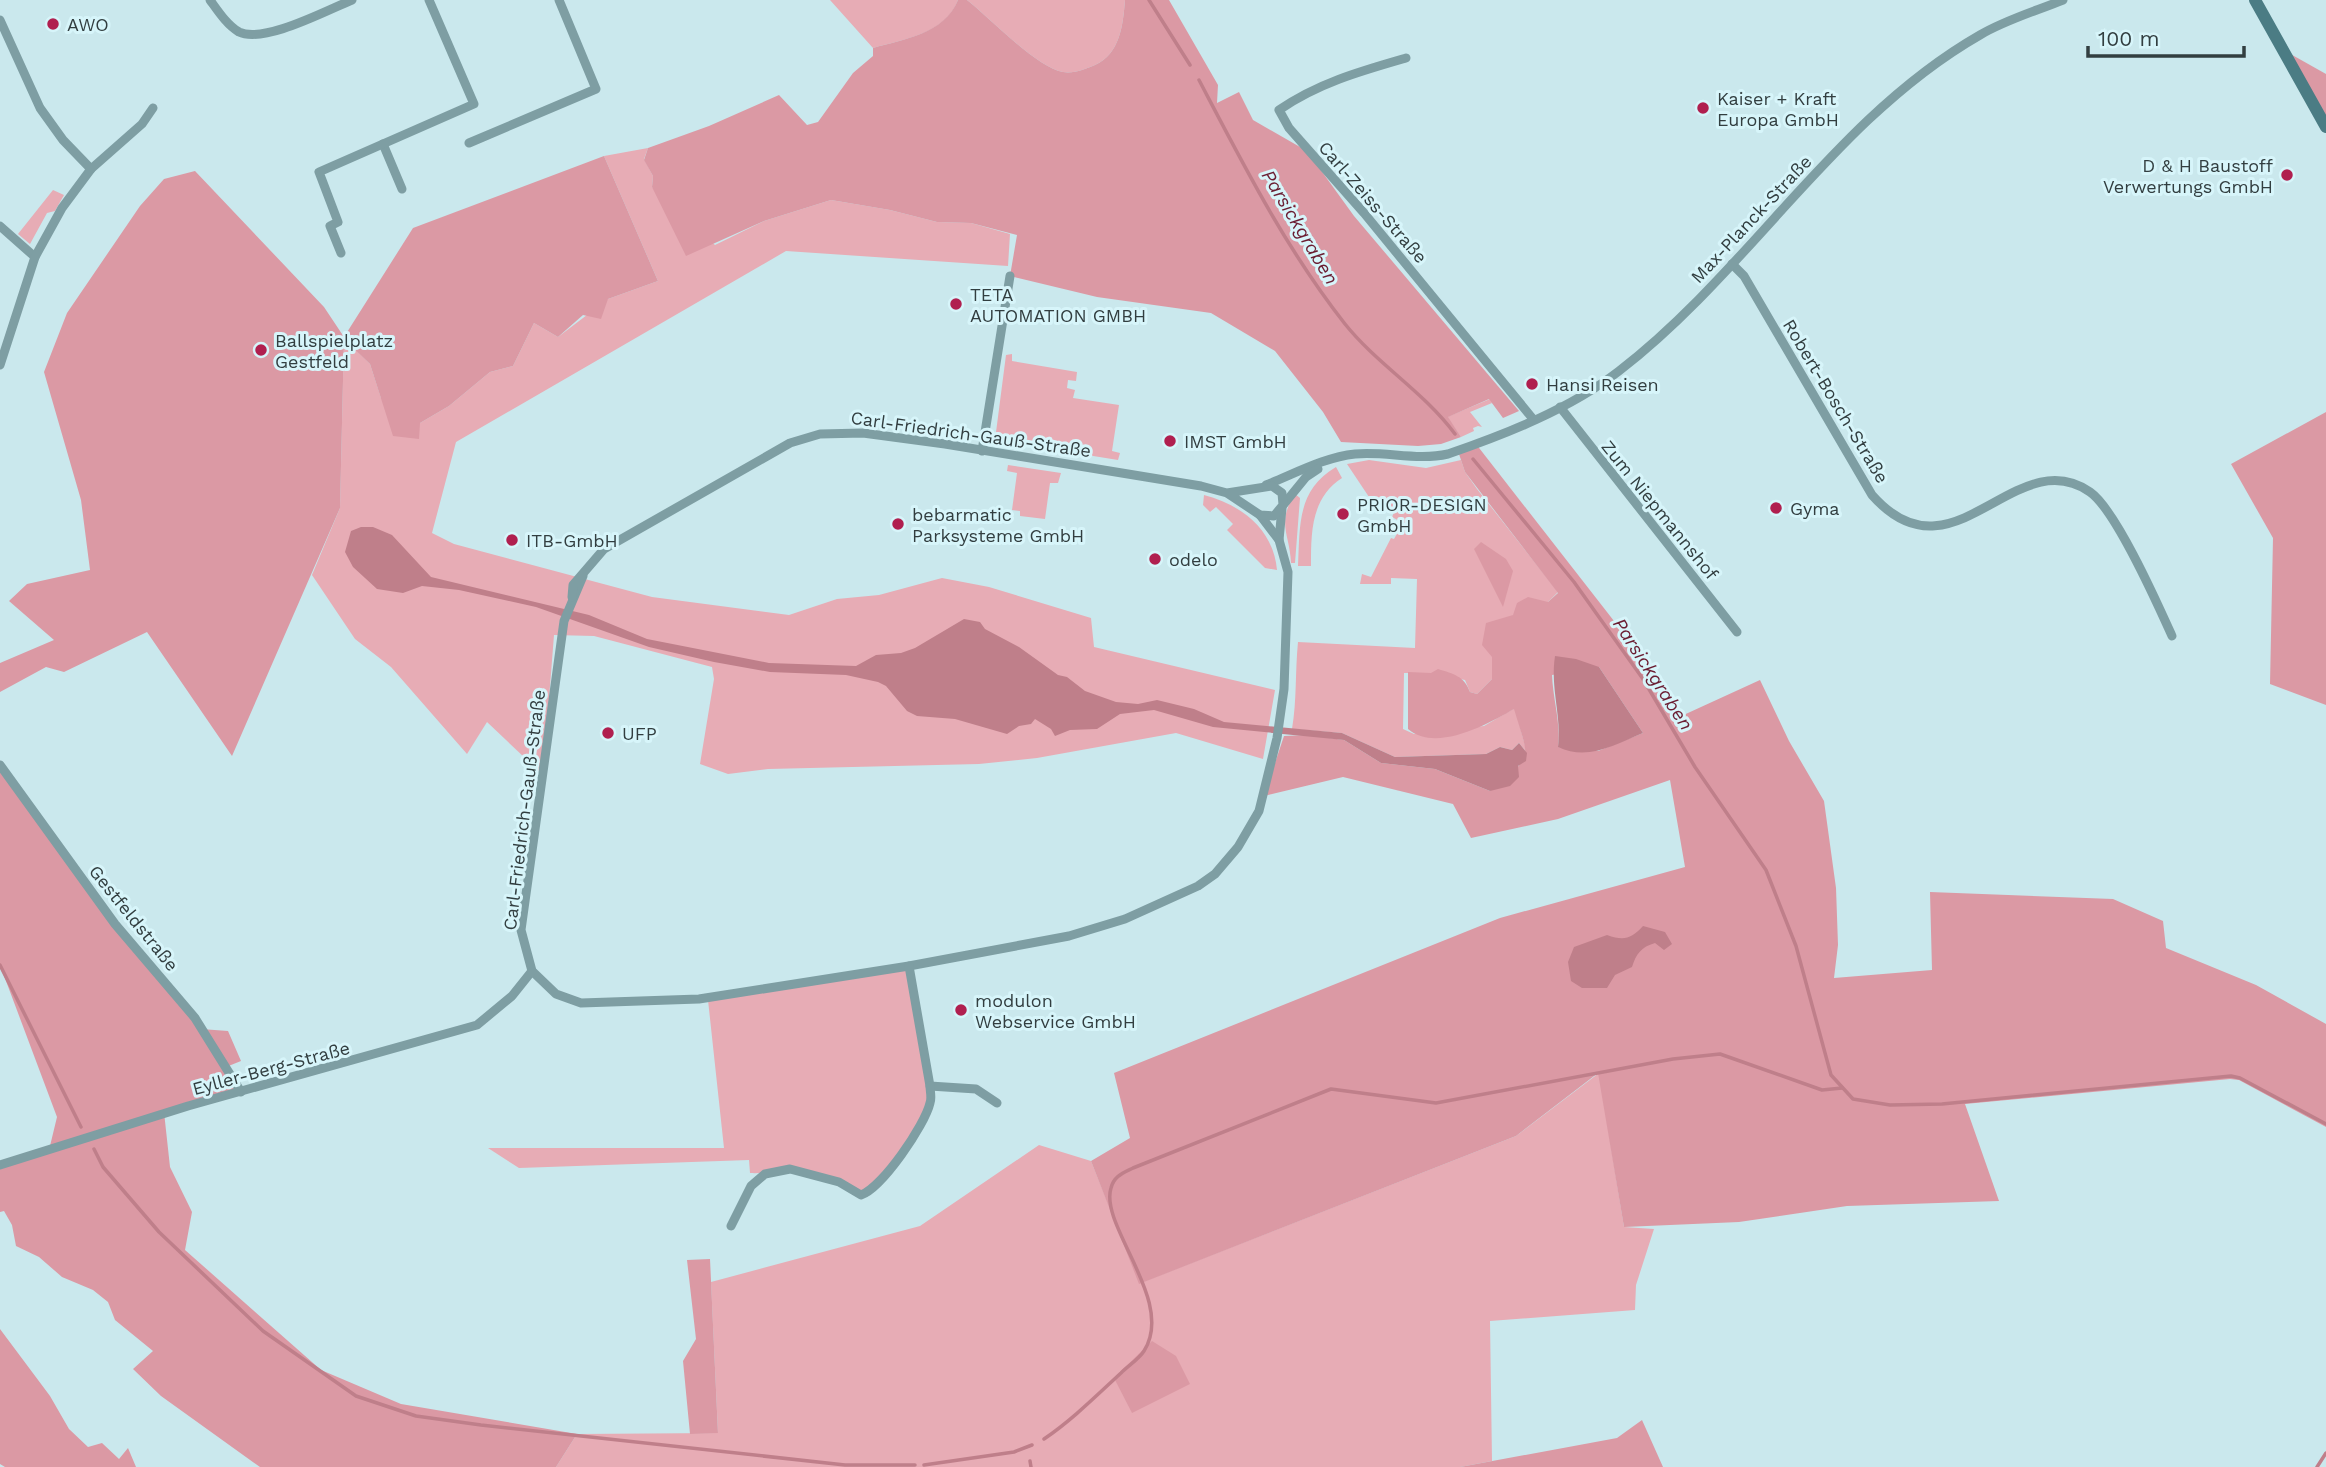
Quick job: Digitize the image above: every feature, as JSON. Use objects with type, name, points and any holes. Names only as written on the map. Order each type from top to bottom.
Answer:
[{"type":"main road","points":[[2255,0],[2326,127]]},
{"type":"street","points":[[210,0],[226,21],[241,33],[261,34],[352,0]]},
{"type":"street","points":[[341,253],[330,226],[338,222],[319,172],[474,104],[429,0]]},
{"type":"street","points":[[469,143],[597,89],[559,0]]},
{"type":"street","name":"Max-Planck-Straße","points":[[1495,435],[1560,407],[1619,371],[1667,331],[1830,156],[1899,91],[1982,33],[2063,0]]},
{"type":"street","points":[[0,20],[40,108],[63,140],[91,169]]},
{"type":"street","name":"Carl-Zeiss-Straße","points":[[1406,58],[1346,75],[1297,98],[1279,110],[1289,128],[1364,214],[1533,419]]},
{"type":"street","points":[[1,360],[35,257],[62,208],[91,169],[142,124],[153,108]]},
{"type":"street","points":[[383,144],[402,189]]},
{"type":"street","points":[[0,226],[35,257]]},
{"type":"street","name":"Robert-Bosch-Straße","points":[[1732,264],[1744,276],[1872,495],[1889,513],[1909,524],[1928,527],[1946,525],[2031,485],[2051,481],[2073,482],[2092,493],[2113,520],[2172,636]]},
{"type":"street","points":[[982,451],[1010,275]]},
{"type":"street","name":"Zum Niepmannshof","points":[[1560,407],[1737,632]]},
{"type":"street","name":"Carl-Friedrich-Gauß-Straße","points":[[841,432],[982,451],[1121,471],[1227,493],[1257,511],[1279,540],[1288,572],[1284,689],[1277,738],[1259,811],[1238,847],[1215,874],[1198,886],[1164,903],[1088,932],[725,998],[581,1003],[556,994],[532,971],[521,930],[564,621],[573,585],[604,549],[790,443],[820,434],[841,432]]},
{"type":"street","name":"Carl-Friedrich-Gauß-Straße","points":[[1227,493],[1264,486],[1331,460],[1357,454],[1430,458],[1495,435]]},
{"type":"street","name":"Carl-Friedrich-Gauß-Straße","points":[[1279,540],[1283,506],[1306,477],[1331,460]]},
{"type":"street","points":[[1264,486],[1280,490],[1283,506],[1274,516],[1257,511],[1252,497],[1264,486]]},
{"type":"street","name":"Gestfeldstraße","points":[[0,765],[115,924],[195,1018],[241,1092]]},
{"type":"street","points":[[731,1226],[751,1186],[765,1174],[790,1169],[839,1182],[861,1195],[872,1192],[897,1162],[931,1102],[909,966]]},
{"type":"street","name":"Eyller-Berg-Straße","points":[[0,1165],[241,1092],[477,1025],[512,996],[532,971]]},
{"type":"street","points":[[930,1086],[976,1089],[998,1103]]},
{"type":"shaded area","points":[[830,0],[958,0],[944,21],[934,28],[873,48]]},
{"type":"shaded area","points":[[958,0],[967,0],[1040,61],[1067,72],[1095,65],[1110,54],[1119,38],[1125,0],[1169,0],[1218,85],[1217,103],[1239,92],[1253,120],[1307,151],[1354,216],[1519,411],[1503,418],[1489,399],[1448,417],[1461,437],[1441,444],[1418,446],[1341,442],[1323,412],[1275,351],[1211,313],[1097,297],[1010,276],[1017,235],[971,223],[937,222],[890,210],[831,200],[764,221],[686,256],[652,187],[653,176],[644,160],[648,148],[709,126],[779,95],[807,125],[818,122],[853,73],[873,56],[873,48],[910,38],[933,28],[952,11]]},
{"type":"shaded area","points":[[967,0],[1125,0],[1119,38],[1110,54],[1095,65],[1079,71],[1063,72],[1027,52]]},
{"type":"shaded area","points":[[2285,51],[2326,74],[2326,127]]},
{"type":"shaded area","points":[[648,148],[644,159],[653,176],[652,187],[715,245],[764,221],[831,200],[890,210],[937,222],[971,223],[1010,234],[1008,266],[786,251],[456,442],[432,533],[454,544],[652,597],[789,615],[837,599],[879,595],[942,578],[989,587],[1091,618],[1094,647],[1275,690],[1263,759],[1176,733],[1037,758],[979,764],[768,769],[728,774],[700,764],[714,679],[712,667],[594,636],[554,635],[543,775],[487,722],[467,754],[391,667],[355,639],[312,575],[340,508],[344,338],[370,364],[381,398],[420,423],[449,406],[490,372],[513,366],[534,323],[558,337],[608,299],[658,281],[604,156]]},
{"type":"shaded area","points":[[604,156],[658,281],[608,299],[601,319],[583,315],[558,337],[534,323],[513,366],[490,372],[449,406],[420,423],[419,439],[393,436],[370,364],[344,339],[340,508],[232,756],[147,632],[64,672],[46,667],[0,692],[0,663],[54,640],[9,601],[27,584],[90,570],[81,500],[44,372],[67,313],[140,206],[164,179],[195,171],[324,307],[344,337],[413,228]]},
{"type":"shaded area","points":[[53,190],[64,195],[55,211],[47,213],[30,244],[18,234]]},
{"type":"shaded area","points":[[1012,354],[1012,361],[1077,372],[1076,381],[1068,380],[1067,388],[1075,390],[1073,398],[1119,405],[1112,451],[1120,453],[1118,460],[995,440],[1006,355]]},
{"type":"shaded area","points":[[1490,399],[1492,403],[1470,412],[1482,427],[1473,428],[1474,431],[1461,437],[1447,417]]},
{"type":"shaded area","points":[[2326,412],[2326,705],[2270,684],[2273,538],[2231,464]]},
{"type":"shaded area","points":[[1476,444],[1660,680],[1677,718],[1760,680],[1789,741],[1824,801],[1836,888],[1838,945],[1834,978],[1932,970],[1930,892],[2113,899],[2163,921],[2166,948],[2256,985],[2326,1024],[2326,1127],[2239,1080],[2230,1079],[1965,1104],[1999,1201],[1847,1206],[1739,1222],[1624,1227],[1598,1073],[1516,1136],[1139,1284],[1091,1161],[1130,1138],[1114,1073],[1500,918],[1685,867],[1670,780],[1558,819],[1471,838],[1453,804],[1343,777],[1264,796],[1284,736],[1307,735],[1344,740],[1381,763],[1435,769],[1490,791],[1521,763],[1525,750],[1514,709],[1462,734],[1447,737],[1420,736],[1408,729],[1408,672],[1431,673],[1438,669],[1458,676],[1470,692],[1477,694],[1492,679],[1492,657],[1482,645],[1486,623],[1513,615],[1517,603],[1528,597],[1548,602],[1558,593],[1465,472],[1458,451]],"holes":[[[1599,667],[1643,733],[1598,751],[1558,747],[1552,675]]]},
{"type":"shaded area","points":[[1369,460],[1426,468],[1461,460],[1465,472],[1477,489],[1558,592],[1548,602],[1513,615],[1492,657],[1492,679],[1477,694],[1470,692],[1465,680],[1431,673],[1404,673],[1403,729],[1414,734],[1484,726],[1515,708],[1527,753],[1519,743],[1512,750],[1500,747],[1486,754],[1395,757],[1342,733],[1292,729],[1298,642],[1415,648],[1417,579],[1391,578],[1391,584],[1360,584],[1362,574],[1371,577],[1391,538],[1394,539],[1403,523],[1392,517],[1395,510],[1369,497],[1347,464]]},
{"type":"shaded area","points":[[1008,465],[1061,473],[1058,483],[1050,483],[1045,519],[1020,516],[1020,511],[1012,510],[1017,473],[1007,471]]},
{"type":"shaded area","points":[[1336,467],[1342,478],[1324,495],[1315,517],[1311,566],[1298,566],[1301,523],[1307,498],[1323,476]]},
{"type":"shaded area","points":[[1295,494],[1300,498],[1295,563],[1291,563],[1285,521],[1289,504]]},
{"type":"shaded area","points":[[1204,495],[1230,505],[1253,520],[1269,542],[1277,570],[1265,568],[1227,530],[1233,524],[1216,507],[1210,512],[1203,505]]},
{"type":"shaded area","points":[[361,527],[373,527],[392,535],[431,577],[589,615],[647,639],[769,663],[856,666],[876,655],[901,653],[915,648],[964,619],[980,622],[985,629],[1019,647],[1085,691],[1116,702],[1138,704],[1157,700],[1194,709],[1224,722],[1342,733],[1395,757],[1486,754],[1500,747],[1512,750],[1519,743],[1527,753],[1526,761],[1518,766],[1519,777],[1510,786],[1490,791],[1435,769],[1381,763],[1344,740],[1213,727],[1154,710],[1120,714],[1097,729],[1070,730],[1055,736],[1051,729],[1035,719],[1031,724],[1019,726],[1007,734],[955,719],[917,716],[907,711],[886,686],[878,682],[846,675],[770,672],[714,662],[649,647],[536,607],[459,590],[422,586],[403,593],[377,589],[353,567],[345,552],[351,531]]},
{"type":"shaded area","points":[[1481,542],[1506,559],[1513,571],[1503,607],[1474,549]]},
{"type":"shaded area","points":[[1555,656],[1576,659],[1599,667],[1643,733],[1590,752],[1569,751],[1558,747]]},
{"type":"shaded area","points":[[0,765],[113,921],[201,1029],[228,1031],[241,1061],[226,1067],[240,1092],[164,1112],[170,1167],[192,1212],[185,1250],[321,1370],[401,1404],[577,1434],[556,1467],[260,1467],[161,1396],[133,1369],[153,1351],[115,1320],[108,1302],[93,1290],[62,1277],[39,1257],[16,1246],[12,1225],[4,1211],[0,1212],[0,1161],[50,1146],[57,1117],[0,965]]},
{"type":"shaded area","points":[[1643,926],[1665,932],[1672,944],[1664,950],[1655,943],[1643,949],[1632,967],[1615,975],[1607,988],[1582,988],[1571,981],[1568,962],[1574,947],[1607,935],[1627,938]]},
{"type":"shaded area","points":[[909,966],[931,1103],[897,1162],[861,1195],[836,1181],[808,1171],[750,1173],[749,1160],[519,1168],[488,1148],[724,1148],[708,1000]]},
{"type":"shaded area","points":[[1599,1073],[1624,1227],[1654,1229],[1636,1285],[1635,1310],[1490,1321],[1492,1461],[1460,1467],[556,1467],[577,1434],[718,1433],[711,1282],[920,1226],[1039,1145],[1091,1161],[1140,1283],[1516,1136]]},
{"type":"shaded area","points":[[710,1259],[718,1433],[690,1434],[683,1361],[696,1339],[687,1260]]},
{"type":"shaded area","points":[[0,1329],[50,1396],[69,1429],[88,1447],[102,1443],[119,1459],[128,1448],[136,1467],[5,1467],[0,1464]]},
{"type":"shaded area","points":[[1152,1341],[1176,1356],[1190,1384],[1132,1413],[1114,1378]]},
{"type":"shaded area","points":[[1642,1420],[1663,1467],[1460,1467],[1617,1438]]},
{"type":"waterway","name":"Parsickgraben","points":[[1149,0],[1190,65]]},
{"type":"waterway","name":"Parsickgraben","points":[[1199,80],[1266,205],[1303,266],[1345,324],[1371,352],[1429,405],[1455,434]]},
{"type":"waterway","points":[[1473,459],[1574,582],[1643,679],[1695,767],[1766,870],[1796,946],[1831,1075],[1853,1099],[1890,1105],[1942,1104],[2231,1076],[2240,1078],[2326,1124]]},
{"type":"waterway","points":[[0,965],[81,1127]]},
{"type":"waterway","points":[[1044,1439],[1074,1416],[1139,1357],[1151,1331],[1151,1310],[1144,1287],[1110,1204],[1114,1181],[1119,1175],[1133,1168],[1331,1089],[1436,1103],[1673,1059],[1720,1054],[1822,1090],[1842,1088]]},
{"type":"waterway","points":[[94,1149],[103,1167],[159,1232],[263,1331],[356,1396],[416,1416],[481,1425],[845,1465],[915,1465]]},
{"type":"waterway","points":[[924,1465],[1014,1452],[1032,1445]]},
{"type":"waterway","points":[[2317,1467],[2326,1453]]},
{"type":"waterway","points":[[1030,1461],[1031,1467]]},
{"type":"place","name":"AWO","points":[[53,24]]},
{"type":"place","name":"Kaiser + Kraft Europa GmbH","points":[[1703,108]]},
{"type":"place","name":"D & H Baustoff Verwertungs GmbH","points":[[2287,175]]},
{"type":"place","name":"TETA AUTOMATION GMBH","points":[[956,304]]},
{"type":"place","name":"Ballspielplatz Gestfeld","points":[[261,350]]},
{"type":"place","name":"Hansi Reisen","points":[[1532,384]]},
{"type":"place","name":"IMST GmbH","points":[[1170,441]]},
{"type":"place","name":"Gyma","points":[[1776,508]]},
{"type":"place","name":"PRIOR-DESIGN GmbH","points":[[1343,514]]},
{"type":"place","name":"bebarmatic Parksysteme GmbH","points":[[898,524]]},
{"type":"place","name":"ITB-GmbH","points":[[512,540]]},
{"type":"place","name":"odelo","points":[[1155,559]]},
{"type":"place","name":"UFP","points":[[608,733]]},
{"type":"place","name":"modulon Webservice GmbH","points":[[961,1010]]}]
